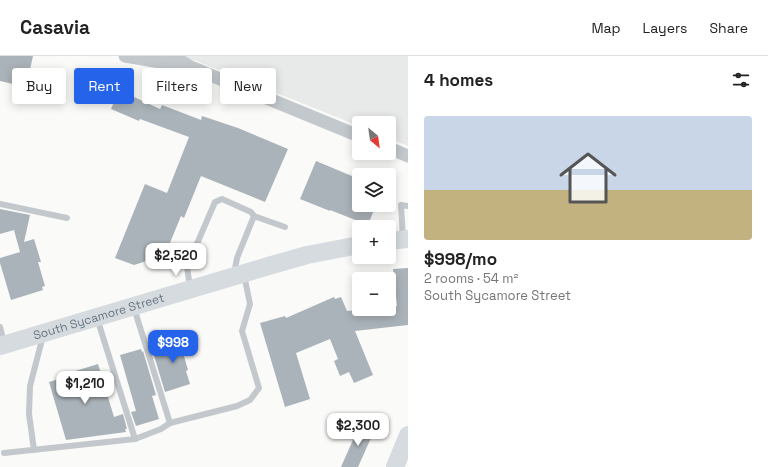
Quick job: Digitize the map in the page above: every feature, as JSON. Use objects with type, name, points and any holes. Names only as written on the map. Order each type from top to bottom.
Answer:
[{"type":"main road","name":"South Sycamore Street","points":[[2,345],[239,274],[307,255],[352,246]]},
{"type":"main road","points":[[395,467],[408,435]]},
{"type":"street","points":[[125,56],[191,67]]},
{"type":"street","points":[[173,56],[191,67],[352,133]]},
{"type":"street","points":[[396,151],[408,156]]},
{"type":"lane","points":[[191,288],[187,267],[215,202],[222,199],[251,212],[254,216],[285,227]]},
{"type":"lane","points":[[0,204],[67,218]]},
{"type":"lane","points":[[400,240],[401,205],[408,206]]},
{"type":"lane","points":[[4,453],[135,439],[161,429],[170,423],[237,406],[250,400],[259,388],[242,330],[250,304],[239,274],[237,258],[254,216]]},
{"type":"lane","points":[[134,305],[170,423]]},
{"type":"lane","points":[[96,316],[135,439]]},
{"type":"lane","points":[[0,327],[2,345]]},
{"type":"lane","points":[[34,450],[29,414],[30,386],[44,333]]},
{"type":"shaded area","points":[[186,56],[408,56],[408,146],[396,141],[396,116],[352,116],[352,123],[276,93],[276,68],[220,68],[220,70]]},
{"type":"building","points":[[0,56],[33,56],[30,68],[12,68],[12,84],[0,81]]},
{"type":"building","points":[[134,97],[142,101],[142,104],[149,104],[160,109],[162,105],[201,120],[202,116],[238,128],[288,149],[265,202],[201,176],[184,218],[181,216],[165,255],[134,265],[115,258],[145,184],[167,193],[189,137],[140,119],[139,121],[111,109],[113,104],[134,104]]},
{"type":"building","points":[[316,161],[352,176],[352,212],[373,212],[370,220],[355,220],[300,199]]},
{"type":"building","points":[[0,209],[30,215],[24,242],[34,239],[41,262],[38,262],[45,286],[42,287],[43,290],[11,300],[0,263],[0,258],[20,252],[14,230],[0,234]]},
{"type":"building","points":[[408,268],[408,325],[355,331],[373,375],[354,383],[349,372],[340,376],[334,361],[338,359],[330,339],[296,353],[310,399],[285,407],[260,323],[285,316],[286,318],[334,297],[335,299],[341,297],[347,311],[352,311],[352,316],[396,316],[396,272],[393,272],[393,269]]},
{"type":"building","points":[[191,338],[195,350],[183,353],[190,384],[165,392],[152,349]]},
{"type":"building","points":[[141,349],[142,352],[143,351],[156,395],[152,396],[159,419],[136,426],[131,412],[136,411],[120,355]]},
{"type":"building","points":[[98,364],[114,417],[123,414],[127,429],[125,429],[126,432],[66,440],[49,382],[59,379],[59,376]]},
{"type":"building","points":[[360,424],[374,430],[371,438],[358,467],[341,467]]}]
